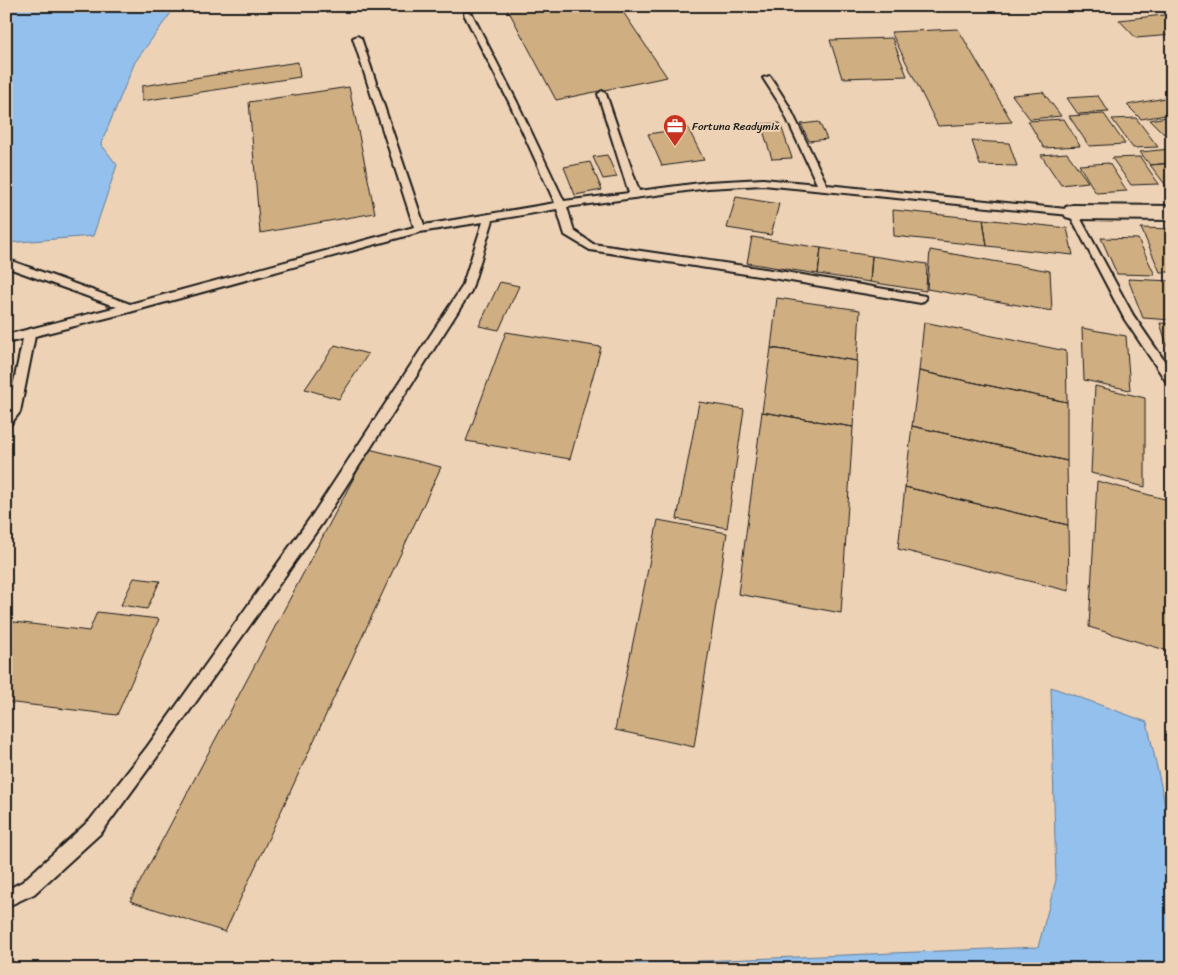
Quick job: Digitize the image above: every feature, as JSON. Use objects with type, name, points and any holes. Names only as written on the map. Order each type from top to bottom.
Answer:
[{"type":"street","points":[[1072,212],[1172,213]]},
{"type":"lane","points":[[468,14],[513,102],[561,205],[569,232],[590,247],[766,273],[921,299]]},
{"type":"lane","points":[[357,38],[420,229]]},
{"type":"lane","points":[[767,78],[785,106],[824,188]]},
{"type":"lane","points":[[602,94],[635,195]]},
{"type":"lane","points":[[6,339],[130,308],[420,229],[561,205],[708,185],[763,182],[1072,212],[1129,317],[1172,380]]},
{"type":"lane","points":[[6,899],[28,888],[96,826],[152,752],[318,518],[467,288],[490,217]]},
{"type":"lane","points":[[6,263],[130,308]]},
{"type":"lane","points":[[6,422],[14,412],[30,333]]},
{"type":"water","points":[[6,6],[176,6],[135,62],[101,144],[117,165],[93,236],[6,243]]},
{"type":"water","points":[[1051,687],[1147,722],[1172,836],[1172,969],[507,969],[1038,947],[1056,880]]},
{"type":"building","points":[[506,6],[619,6],[667,77],[556,100]]},
{"type":"building","points":[[1172,14],[1172,35],[1136,38],[1119,20]]},
{"type":"building","points":[[958,29],[1012,122],[938,126],[891,32]]},
{"type":"building","points":[[892,38],[907,76],[842,78],[830,40]]},
{"type":"building","points":[[298,62],[300,77],[142,101],[142,86]]},
{"type":"building","points":[[349,87],[375,213],[260,233],[249,102]]},
{"type":"building","points":[[1043,92],[1061,116],[1030,119],[1012,95]]},
{"type":"building","points":[[1098,96],[1109,112],[1078,114],[1067,98]]},
{"type":"building","points":[[1165,98],[1172,104],[1172,114],[1141,119],[1127,105]]},
{"type":"building","points":[[1104,114],[1125,144],[1089,146],[1069,116]]},
{"type":"building","points":[[1172,116],[1172,133],[1164,134],[1150,120]]},
{"type":"building","points":[[1136,118],[1158,147],[1133,148],[1112,119]]},
{"type":"building","points":[[1064,119],[1080,146],[1044,148],[1028,121]]},
{"type":"building","points":[[819,122],[827,139],[809,141],[801,124]]},
{"type":"building","points":[[780,123],[792,158],[772,159],[761,124]]},
{"type":"building","name":"Fortuna Readymix","points":[[688,128],[704,160],[662,166],[648,134]]},
{"type":"building","points":[[972,141],[1009,143],[1017,166],[980,165]]},
{"type":"building","points":[[1170,149],[1172,163],[1150,165],[1140,152]]},
{"type":"building","points":[[1067,153],[1088,182],[1061,185],[1041,155]]},
{"type":"building","points":[[607,155],[617,177],[603,179],[593,157]]},
{"type":"building","points":[[1140,157],[1159,184],[1131,185],[1112,158]]},
{"type":"building","points":[[590,162],[602,190],[575,195],[564,167]]},
{"type":"building","points":[[1109,163],[1127,191],[1096,193],[1079,165]]},
{"type":"building","points":[[1172,163],[1172,193],[1150,165]]},
{"type":"building","points":[[736,197],[779,204],[771,235],[727,228]]},
{"type":"building","points":[[893,210],[983,219],[987,246],[894,236]]},
{"type":"building","points":[[983,219],[1067,228],[1073,255],[987,246]]},
{"type":"building","points":[[1141,228],[1172,229],[1172,272],[1160,272]]},
{"type":"building","points":[[752,237],[821,248],[818,274],[747,263]]},
{"type":"building","points":[[1101,238],[1138,239],[1155,275],[1117,274]]},
{"type":"building","points":[[821,248],[872,256],[870,282],[818,274]]},
{"type":"building","points":[[930,250],[1050,271],[1052,311],[927,289]]},
{"type":"building","points":[[872,256],[927,264],[926,291],[870,282]]},
{"type":"building","points":[[1128,279],[1172,281],[1172,320],[1143,318]]},
{"type":"building","points":[[500,282],[519,286],[499,330],[479,326]]},
{"type":"building","points":[[777,298],[860,310],[857,361],[771,348]]},
{"type":"building","points":[[924,322],[1066,351],[1067,402],[919,371]]},
{"type":"building","points":[[1160,323],[1172,324],[1172,361]]},
{"type":"building","points":[[1082,328],[1126,336],[1130,390],[1084,380]]},
{"type":"building","points":[[506,332],[601,347],[570,459],[466,441]]},
{"type":"building","points":[[335,345],[368,354],[339,399],[305,389]]},
{"type":"building","points":[[771,348],[857,361],[853,427],[762,412]]},
{"type":"building","points":[[919,371],[1067,402],[1067,461],[912,426]]},
{"type":"building","points":[[1095,386],[1145,398],[1145,487],[1091,473]]},
{"type":"building","points":[[699,402],[744,409],[727,528],[677,519]]},
{"type":"building","points":[[762,412],[853,427],[841,613],[738,594]]},
{"type":"building","points":[[912,426],[1067,461],[1068,525],[905,487]]},
{"type":"building","points":[[369,449],[441,467],[225,932],[130,901]]},
{"type":"building","points":[[1097,481],[1172,501],[1172,652],[1089,627]]},
{"type":"building","points":[[905,487],[1068,525],[1069,591],[898,549]]},
{"type":"building","points":[[658,520],[727,533],[694,747],[615,730]]},
{"type":"building","points":[[134,578],[160,581],[147,609],[121,605]]},
{"type":"building","points":[[97,612],[159,619],[117,715],[6,702],[6,621],[89,631]]},
{"type":"place","name":"Fortuna Readymix","points":[[675,147]]}]
